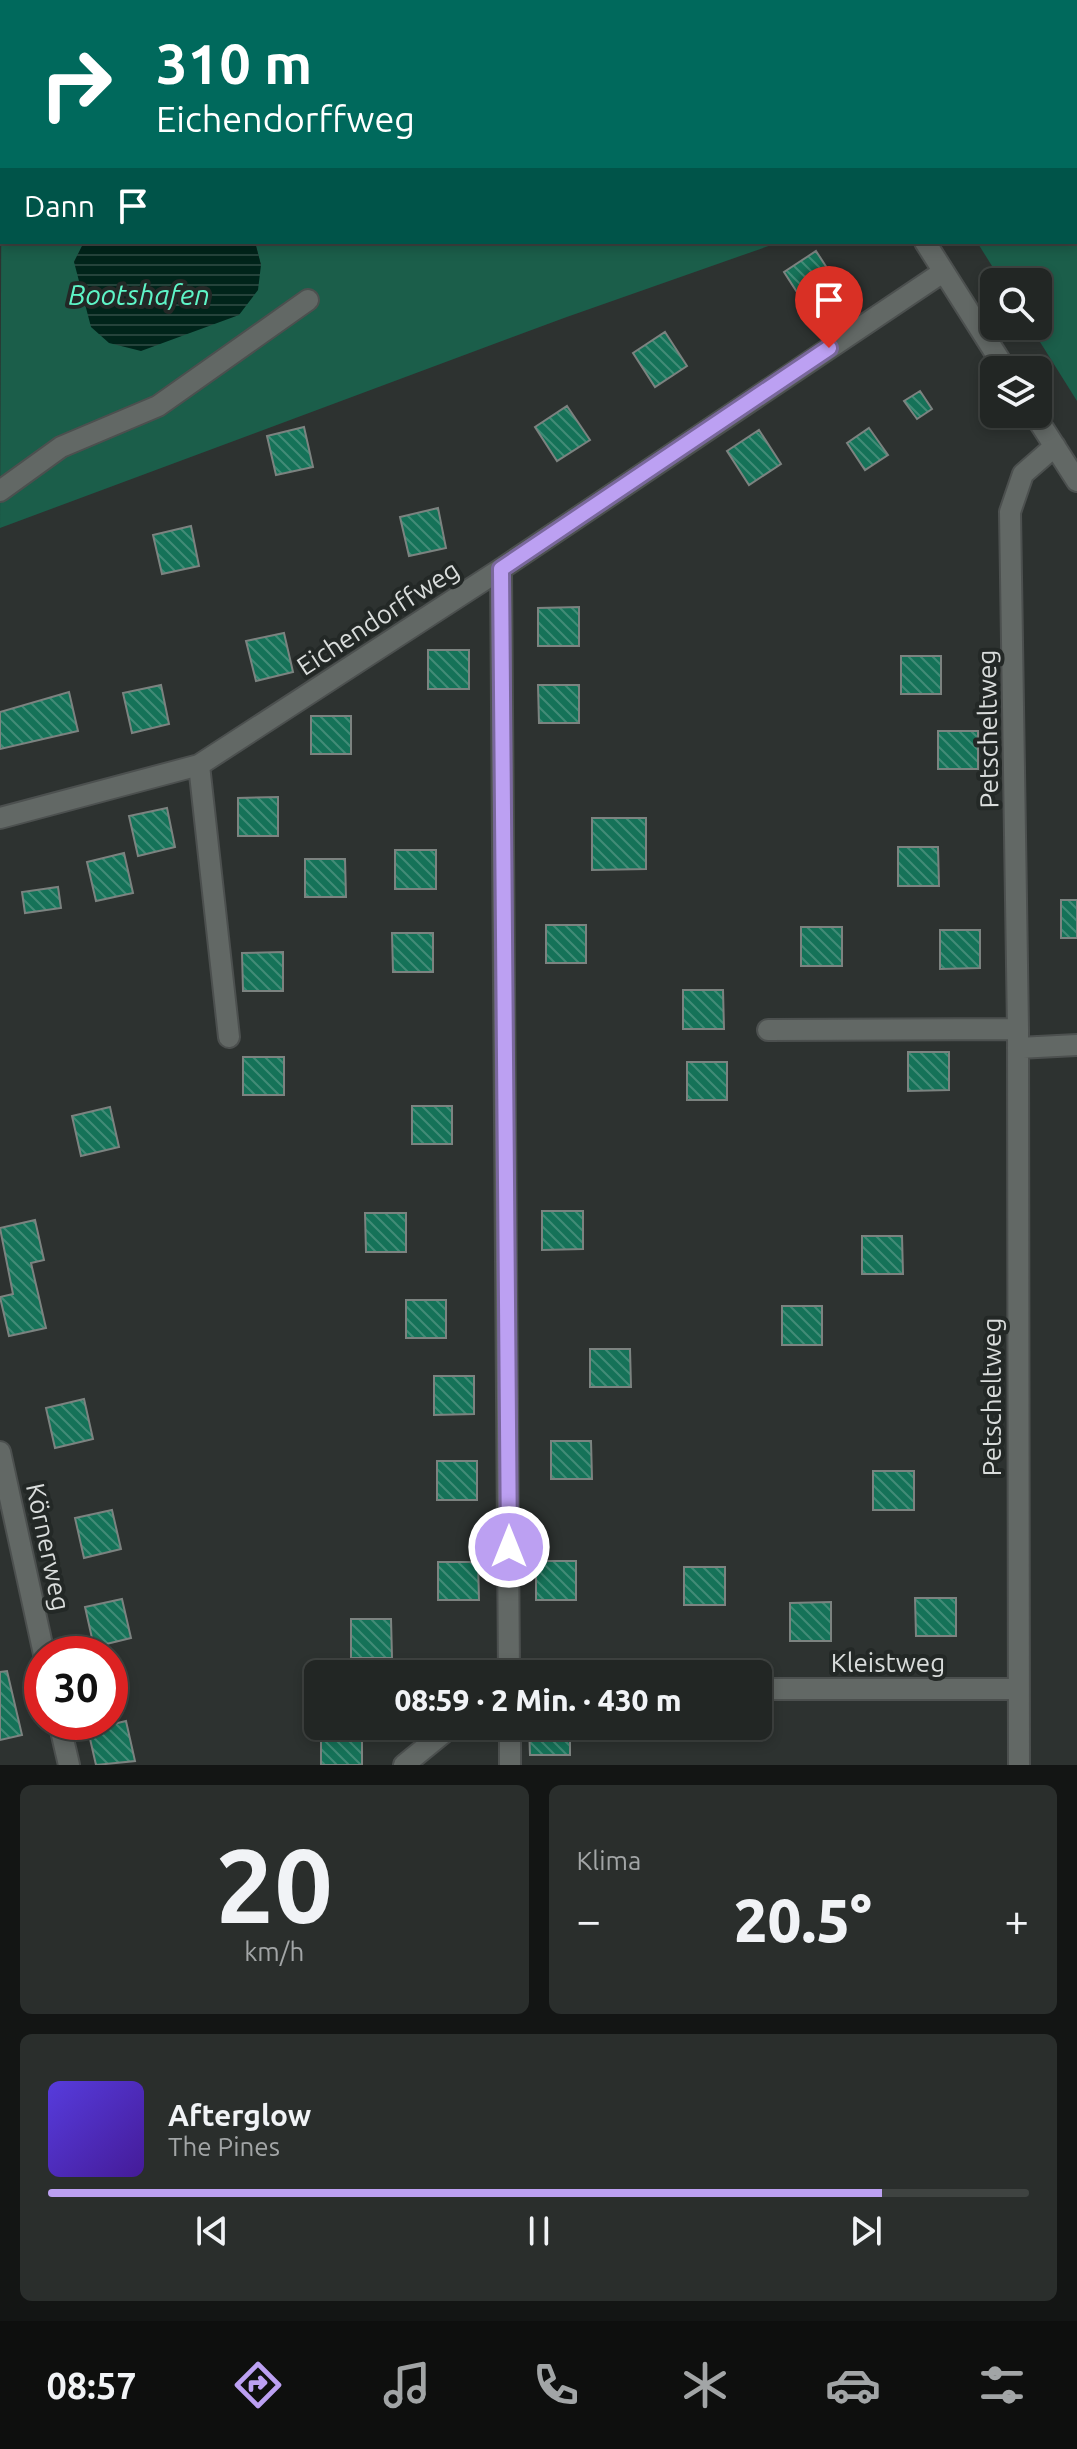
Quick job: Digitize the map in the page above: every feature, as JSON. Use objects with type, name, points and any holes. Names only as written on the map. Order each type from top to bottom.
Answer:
[{"type":"street","points":[[926,244],[997,356]]},
{"type":"street","name":"Eichendorffweg","points":[[0,818],[199,765],[501,569],[943,272]]},
{"type":"street","points":[[0,491],[61,447],[158,406],[308,300]]},
{"type":"street","points":[[1043,428],[1077,481]]},
{"type":"street","name":"Petscheltweg","points":[[1019,1765],[1018,1038],[1010,512],[1023,474],[1055,446]]},
{"type":"street","points":[[501,569],[509,1660]]},
{"type":"street","points":[[199,765],[229,1037]]},
{"type":"street","points":[[768,1030],[1018,1038],[1077,1045]]},
{"type":"street","name":"Körnerweg","points":[[0,1452],[40,1636]]},
{"type":"street","name":"Kleistweg","points":[[772,1689],[1018,1689]]},
{"type":"street","points":[[63,1740],[69,1765]]},
{"type":"street","points":[[404,1765],[435,1740]]},
{"type":"street","points":[[510,1740],[510,1765]]},
{"type":"shaded area","points":[[1,244],[83,244],[74,262],[261,265],[256,244],[774,244],[564,318],[0,528]]},
{"type":"shaded area","points":[[978,244],[1077,244],[1077,401],[1052,361],[1052,356],[1049,356],[1039,340],[1052,340],[1052,268],[993,268]]},
{"type":"water","name":"Bootshafen","points":[[83,244],[256,244],[261,265],[258,290],[239,315],[141,351],[109,343],[91,327],[74,262]]},
{"type":"building","points":[[816,251],[838,285],[806,306],[784,272]]},
{"type":"building","points":[[665,332],[687,366],[655,387],[633,353]]},
{"type":"building","points":[[920,391],[932,409],[917,419],[904,401]]},
{"type":"building","points":[[567,406],[590,440],[557,461],[535,427]]},
{"type":"building","points":[[304,427],[313,467],[276,475],[267,436]]},
{"type":"building","points":[[869,428],[888,455],[865,470],[847,443]]},
{"type":"building","points":[[759,430],[781,464],[749,485],[727,451]]},
{"type":"building","points":[[438,508],[446,548],[409,556],[400,517]]},
{"type":"building","points":[[191,526],[199,566],[162,574],[153,535]]},
{"type":"building","points":[[579,607],[579,646],[538,646],[538,608]]},
{"type":"building","points":[[284,633],[293,672],[256,681],[246,641]]},
{"type":"building","points":[[428,650],[469,650],[469,689],[428,689]]},
{"type":"building","points":[[901,656],[941,656],[941,694],[901,694]]},
{"type":"building","points":[[161,685],[169,724],[132,733],[123,693]]},
{"type":"building","points":[[538,685],[579,685],[579,723],[539,723]]},
{"type":"building","points":[[69,692],[78,731],[0,749],[0,712]]},
{"type":"building","points":[[311,716],[351,716],[351,754],[311,754]]},
{"type":"building","points":[[938,731],[978,731],[978,769],[938,769]]},
{"type":"building","points":[[278,797],[278,836],[238,836],[238,798]]},
{"type":"building","points":[[167,808],[175,847],[138,856],[129,816]]},
{"type":"building","points":[[592,818],[646,818],[646,869],[592,870]]},
{"type":"building","points":[[898,847],[938,847],[939,886],[898,886]]},
{"type":"building","points":[[395,850],[436,850],[436,889],[395,889]]},
{"type":"building","points":[[124,853],[133,893],[96,901],[87,862]]},
{"type":"building","points":[[305,859],[345,859],[346,897],[305,897]]},
{"type":"building","points":[[58,887],[61,908],[25,913],[22,892]]},
{"type":"building","points":[[1061,900],[1077,900],[1077,938],[1061,938]]},
{"type":"building","points":[[546,925],[586,925],[586,963],[546,963]]},
{"type":"building","points":[[801,927],[842,927],[842,966],[801,966]]},
{"type":"building","points":[[940,930],[980,930],[980,968],[940,969]]},
{"type":"building","points":[[392,933],[433,933],[433,972],[393,972]]},
{"type":"building","points":[[283,952],[283,991],[243,991],[242,953]]},
{"type":"building","points":[[683,990],[723,990],[724,1029],[683,1029]]},
{"type":"building","points":[[908,1052],[949,1052],[949,1090],[908,1091]]},
{"type":"building","points":[[243,1057],[284,1057],[284,1095],[243,1095]]},
{"type":"building","points":[[687,1062],[727,1062],[727,1100],[687,1100]]},
{"type":"building","points":[[412,1106],[452,1106],[452,1144],[412,1144]]},
{"type":"building","points":[[110,1107],[119,1147],[81,1156],[72,1116]]},
{"type":"building","points":[[542,1211],[583,1211],[583,1249],[542,1250]]},
{"type":"building","points":[[365,1213],[406,1213],[406,1252],[366,1252]]},
{"type":"building","points":[[35,1220],[44,1260],[31,1263],[46,1328],[9,1336],[0,1297],[13,1294],[0,1228]]},
{"type":"building","points":[[862,1236],[902,1236],[903,1274],[862,1274]]},
{"type":"building","points":[[406,1300],[446,1300],[446,1338],[406,1338]]},
{"type":"building","points":[[782,1306],[822,1306],[822,1345],[782,1345]]},
{"type":"building","points":[[590,1349],[630,1349],[631,1387],[590,1387]]},
{"type":"building","points":[[434,1376],[474,1376],[474,1414],[434,1415]]},
{"type":"building","points":[[84,1399],[93,1439],[55,1448],[46,1408]]},
{"type":"building","points":[[551,1441],[591,1441],[592,1479],[551,1479]]},
{"type":"building","points":[[437,1461],[477,1461],[477,1500],[437,1500]]},
{"type":"building","points":[[873,1471],[914,1471],[914,1510],[873,1510]]},
{"type":"building","points":[[112,1510],[121,1549],[84,1558],[75,1518]]},
{"type":"building","points":[[536,1561],[576,1561],[576,1600],[536,1600]]},
{"type":"building","points":[[438,1562],[478,1562],[479,1600],[438,1600]]},
{"type":"building","points":[[684,1567],[725,1567],[725,1605],[684,1605]]},
{"type":"building","points":[[915,1598],[956,1598],[956,1636],[916,1636]]},
{"type":"building","points":[[122,1599],[131,1638],[92,1636],[85,1607]]},
{"type":"building","points":[[831,1602],[831,1641],[790,1641],[790,1603]]},
{"type":"building","points":[[351,1619],[391,1619],[392,1658],[351,1658]]},
{"type":"building","points":[[7,1671],[22,1735],[0,1740],[0,1672]]},
{"type":"building","points":[[128,1730],[135,1761],[96,1765],[90,1740],[128,1740]]},
{"type":"building","points":[[321,1740],[362,1740],[362,1765],[321,1765]]},
{"type":"building","points":[[529,1740],[570,1740],[570,1755],[530,1755]]},
{"type":"route","points":[[509,1547],[501,569],[829,348]]}]
